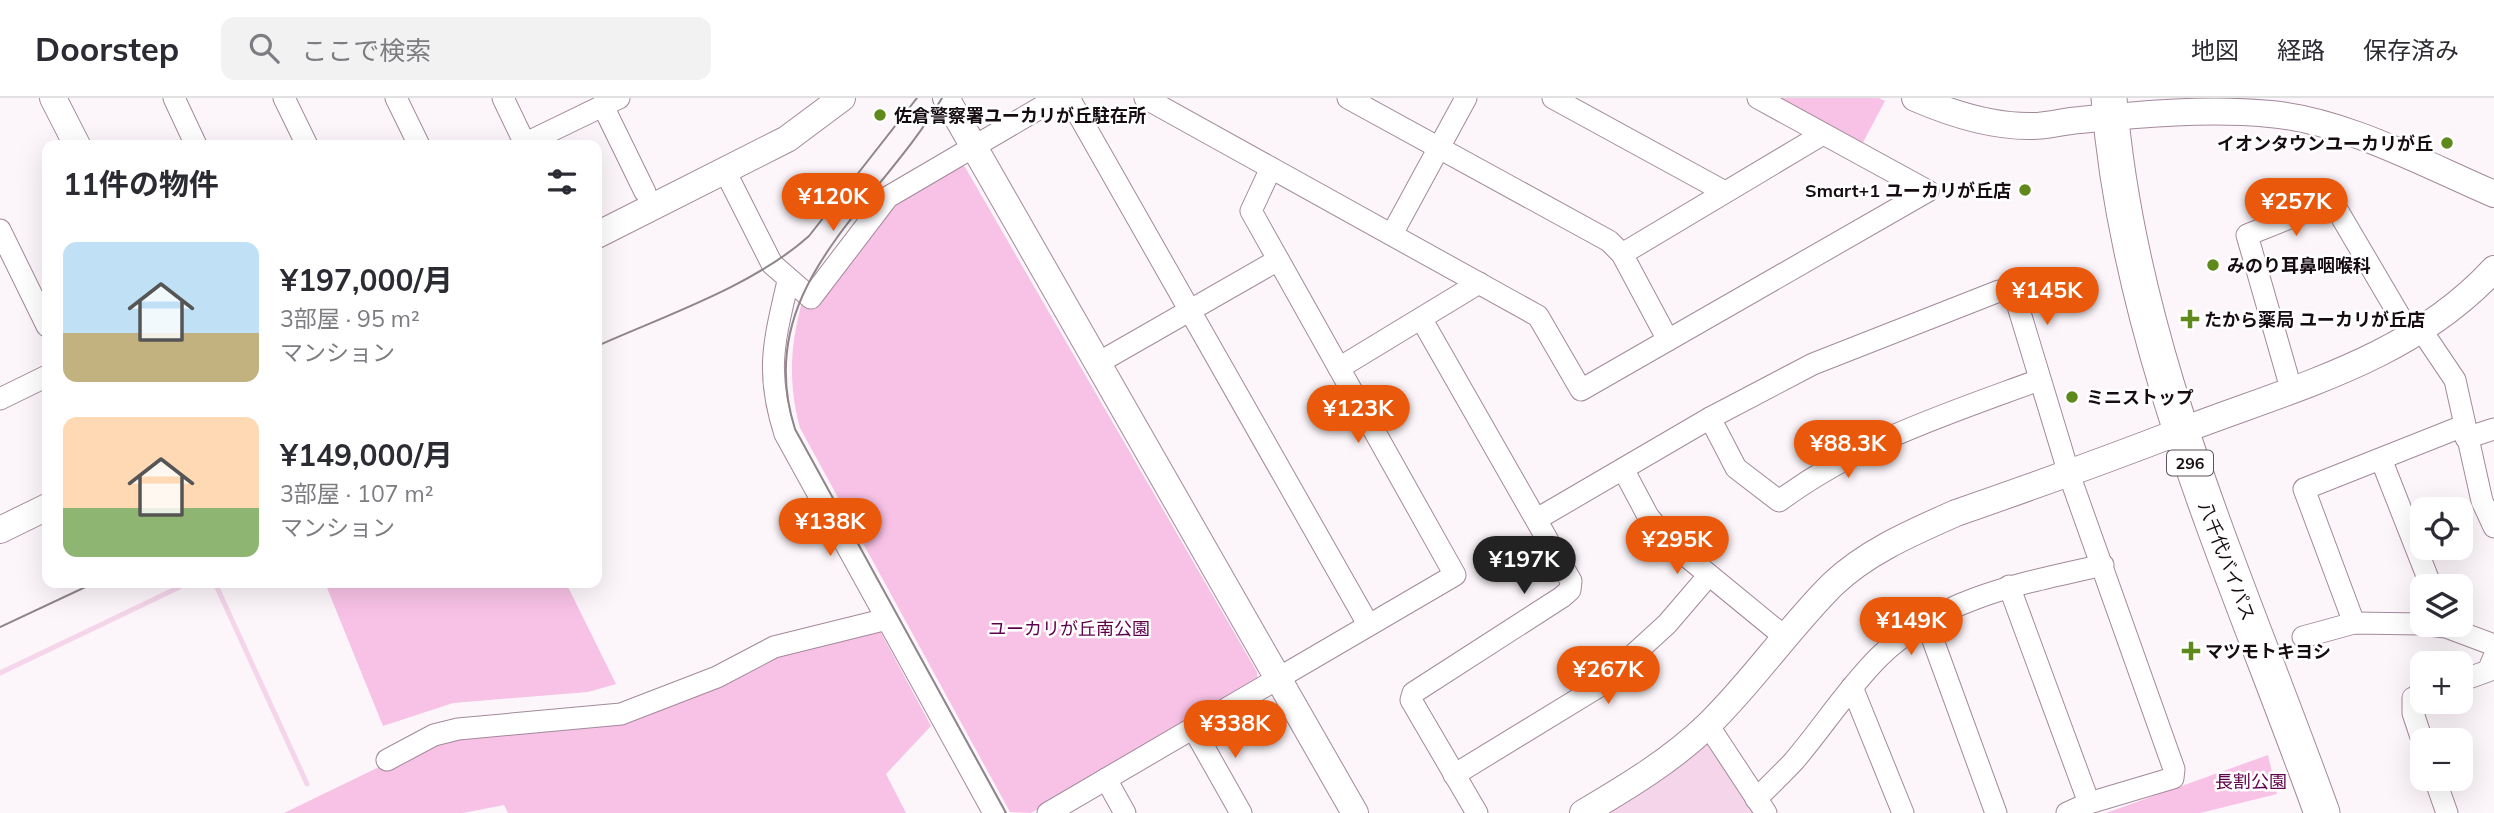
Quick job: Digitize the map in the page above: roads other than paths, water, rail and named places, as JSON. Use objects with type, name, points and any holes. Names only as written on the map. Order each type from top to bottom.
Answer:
[{"type":"highway","name":"八千代バイパス","points":[[2109,109],[2146,316],[2179,431],[2322,813]]},
{"type":"street","points":[[53,98],[74,140]]},
{"type":"street","points":[[174,98],[194,140]]},
{"type":"street","points":[[284,98],[305,140]]},
{"type":"street","points":[[396,98],[417,140]]},
{"type":"street","points":[[503,98],[522,140]]},
{"type":"street","points":[[602,232],[787,139],[842,98]]},
{"type":"street","points":[[946,98],[1355,813]]},
{"type":"street","points":[[725,171],[772,264],[811,299],[888,197],[1057,98]]},
{"type":"street","points":[[1069,98],[1368,624]]},
{"type":"street","points":[[1145,98],[1538,316],[1581,390],[1928,191],[1758,98]]},
{"type":"street","points":[[1348,98],[1609,241],[1622,254],[1668,340]]},
{"type":"street","points":[[1392,234],[1466,98]]},
{"type":"street","points":[[1553,98],[1725,192]]},
{"type":"street","points":[[1915,98],[1950,113],[1993,123],[2033,126],[2082,120],[2109,109],[2274,114],[2327,126],[2494,194]]},
{"type":"street","points":[[532,140],[614,100],[645,192]]},
{"type":"street","points":[[1622,254],[1823,134]]},
{"type":"street","points":[[1048,813],[1455,575],[1251,211],[1271,168]]},
{"type":"street","points":[[2292,392],[2247,235],[2332,201],[2417,334],[2455,380],[2482,501],[2494,527]]},
{"type":"street","points":[[0,230],[42,317]]},
{"type":"street","points":[[1098,363],[1278,260]]},
{"type":"street","points":[[1583,813],[1659,766],[1708,725],[1833,584],[1871,555],[1956,513],[2292,392],[2417,334],[2454,307],[2494,269]]},
{"type":"street","points":[[788,281],[771,365],[778,411],[785,434],[994,813]]},
{"type":"street","points":[[1339,368],[1479,284]]},
{"type":"street","points":[[1537,519],[1710,418],[1813,364],[1999,291],[2014,293],[2069,474],[2174,769],[2173,778],[2089,803],[2067,813]]},
{"type":"street","points":[[1422,320],[1572,581],[1570,590],[1413,693],[1411,700],[1476,813]]},
{"type":"street","points":[[0,399],[42,378]]},
{"type":"street","points":[[1710,418],[1736,468],[1779,501],[1818,473],[1861,449],[2039,380]]},
{"type":"street","points":[[2354,623],[2304,489],[2381,459],[2465,432],[2494,429]]},
{"type":"street","points":[[2381,459],[2426,574]]},
{"type":"street","points":[[1623,469],[1648,516],[1669,542],[1786,638]]},
{"type":"street","points":[[0,530],[42,509]]},
{"type":"street","points":[[1708,725],[1761,806],[1852,687],[1879,657],[1926,621],[2009,586],[2103,565]]},
{"type":"street","points":[[1454,775],[1598,687],[1667,624],[1709,575]]},
{"type":"street","points":[[2009,586],[2089,803]]},
{"type":"street","points":[[387,760],[434,735],[457,729],[621,714],[717,677],[774,648],[887,619]]},
{"type":"street","points":[[1926,621],[1996,813]]},
{"type":"street","points":[[2303,637],[2354,623],[2410,624]]},
{"type":"street","points":[[2472,637],[2494,645]]},
{"type":"street","points":[[2473,677],[2492,672]]},
{"type":"street","points":[[1852,687],[1903,813]]},
{"type":"street","points":[[1193,728],[1241,813]]},
{"type":"street","points":[[1106,779],[1125,813]]},
{"type":"street","points":[[2439,791],[2447,813]]},
{"type":"waterway","points":[[0,673],[178,588]]},
{"type":"waterway","points":[[217,588],[307,784]]},
{"type":"tram line","points":[[602,344],[708,298],[763,270],[787,254],[809,236],[917,98]]},
{"type":"tram line","points":[[942,98],[915,138],[828,251],[805,291],[790,333],[786,378],[795,429],[1006,813]]},
{"type":"tram line","points":[[0,627],[83,588]]},
{"type":"place","name":"佐倉警察署ユーカリが丘駐在所","points":[[880,115]]},
{"type":"place","name":"イオンタウンユーカリが丘","points":[[2447,143]]},
{"type":"place","name":"Smart+1 ユーカリが丘店","points":[[2025,190]]},
{"type":"place","name":"みのり耳鼻咽喉科","points":[[2213,265]]},
{"type":"place","name":"たから薬局 ユーカリが丘店","points":[[2190,319]]},
{"type":"place","name":"ミニストップ","points":[[2072,397]]},
{"type":"place","name":"マツモトキヨシ","points":[[2191,651]]},
{"type":"park label","name":"ユーカリが丘南公園","points":[[1069,628]]},
{"type":"park label","name":"長割公園","points":[[2251,781]]}]
